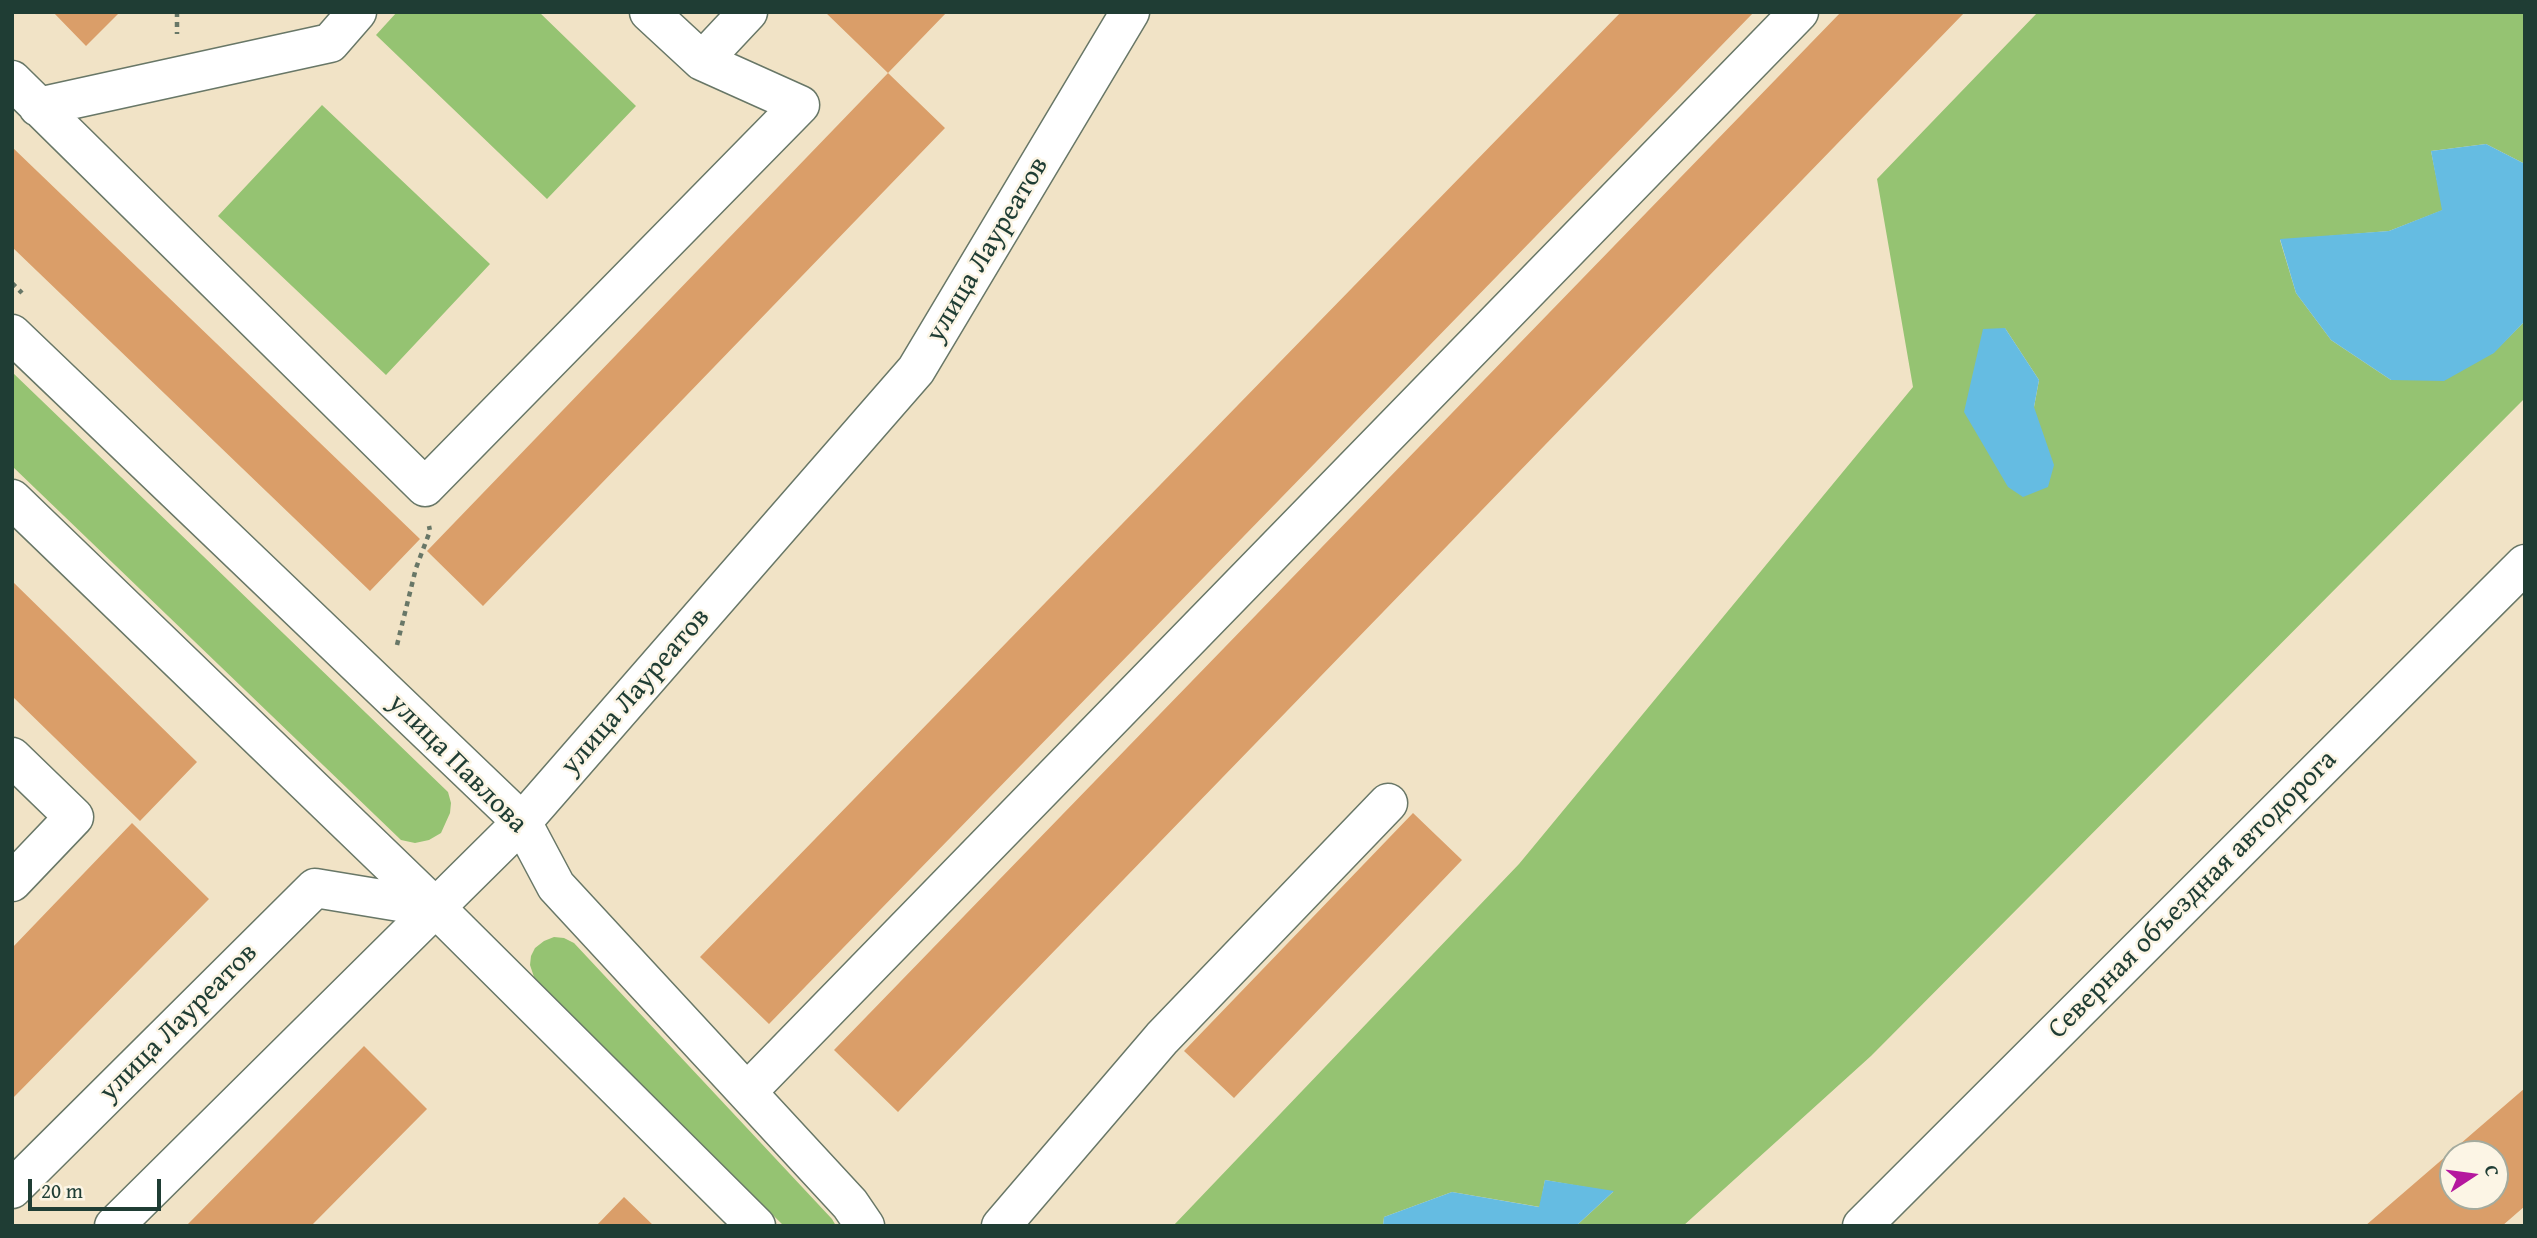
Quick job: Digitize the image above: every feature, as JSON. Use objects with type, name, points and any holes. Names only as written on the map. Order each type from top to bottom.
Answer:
[{"type":"street","points":[[38,107],[330,43],[356,12]]},
{"type":"street","points":[[12,80],[425,487],[800,105],[702,61],[649,12]]},
{"type":"street","points":[[702,61],[748,12]]},
{"type":"street","name":"улица Лауреатов","points":[[12,1189],[315,888],[436,908],[522,822],[916,370],[1130,12]]},
{"type":"street","points":[[747,1093],[1799,12]]},
{"type":"street","name":"улица Павлова","points":[[12,334],[522,822],[556,886],[850,1205],[865,1226]]},
{"type":"street","points":[[12,499],[436,908],[756,1226]]},
{"type":"street","name":"Северная объездная автодорога","points":[[1862,1226],[2525,564]]},
{"type":"street","points":[[12,757],[74,817],[12,881]]},
{"type":"street","points":[[1001,1226],[1162,1038],[1388,803]]},
{"type":"street","points":[[114,1226],[436,908]]},
{"type":"path","points":[[396,652],[416,568],[430,531],[425,487]]},
{"type":"green space","points":[[397,12],[539,12],[636,106],[547,199],[376,35]]},
{"type":"green space","points":[[2038,12],[2525,12],[2525,164],[2486,144],[2431,151],[2443,210],[2389,231],[2280,240],[2296,293],[2331,340],[2391,380],[2493,353],[2525,321],[2525,398],[1871,1056],[1683,1226],[1576,1226],[1613,1192],[1545,1180],[1540,1207],[1452,1192],[1384,1217],[1383,1226],[1173,1226],[1519,864],[1913,387],[1877,179]],"holes":[[[2005,328],[2039,380],[2034,407]]]},
{"type":"green space","points":[[322,105],[490,264],[386,375],[218,216]]},
{"type":"green space","points":[[12,372],[448,792],[450,813],[441,833],[429,840],[415,843],[401,840],[12,466]]},
{"type":"green space","points":[[554,937],[574,943],[836,1226],[784,1226],[536,983],[530,965],[531,956],[535,948]]},
{"type":"water","points":[[2486,144],[2525,164],[2525,321],[2494,353],[2444,381],[2391,380],[2331,340],[2296,293],[2280,239],[2389,231],[2442,210],[2431,151]]},
{"type":"water","points":[[2005,328],[2039,380],[2034,407],[2054,465],[2048,487],[2023,497],[2008,487],[1964,412],[1983,329]]},
{"type":"water","points":[[1545,1180],[1614,1191],[1576,1226],[1383,1226],[1384,1217],[1452,1192],[1539,1207]]},
{"type":"building","points":[[53,12],[120,12],[86,46]]},
{"type":"building","points":[[825,12],[947,12],[888,73]]},
{"type":"building","points":[[1621,12],[1754,12],[769,1024],[700,957]]},
{"type":"building","points":[[1841,12],[1965,12],[898,1112],[834,1050]]},
{"type":"building","points":[[888,73],[945,128],[483,606],[427,551]]},
{"type":"building","points":[[12,147],[420,539],[370,591],[12,247]]},
{"type":"building","points":[[12,581],[197,762],[140,821],[12,696]]},
{"type":"building","points":[[1413,813],[1462,860],[1234,1098],[1184,1051]]},
{"type":"building","points":[[132,823],[209,899],[12,1099],[12,948]]},
{"type":"building","points":[[364,1046],[427,1109],[311,1226],[186,1226]]},
{"type":"building","points":[[2525,1088],[2525,1206],[2502,1226],[2365,1226],[2439,1162],[2439,1210],[2509,1210],[2509,1140],[2465,1140]]},
{"type":"building","points":[[624,1197],[654,1226],[596,1226]]}]
